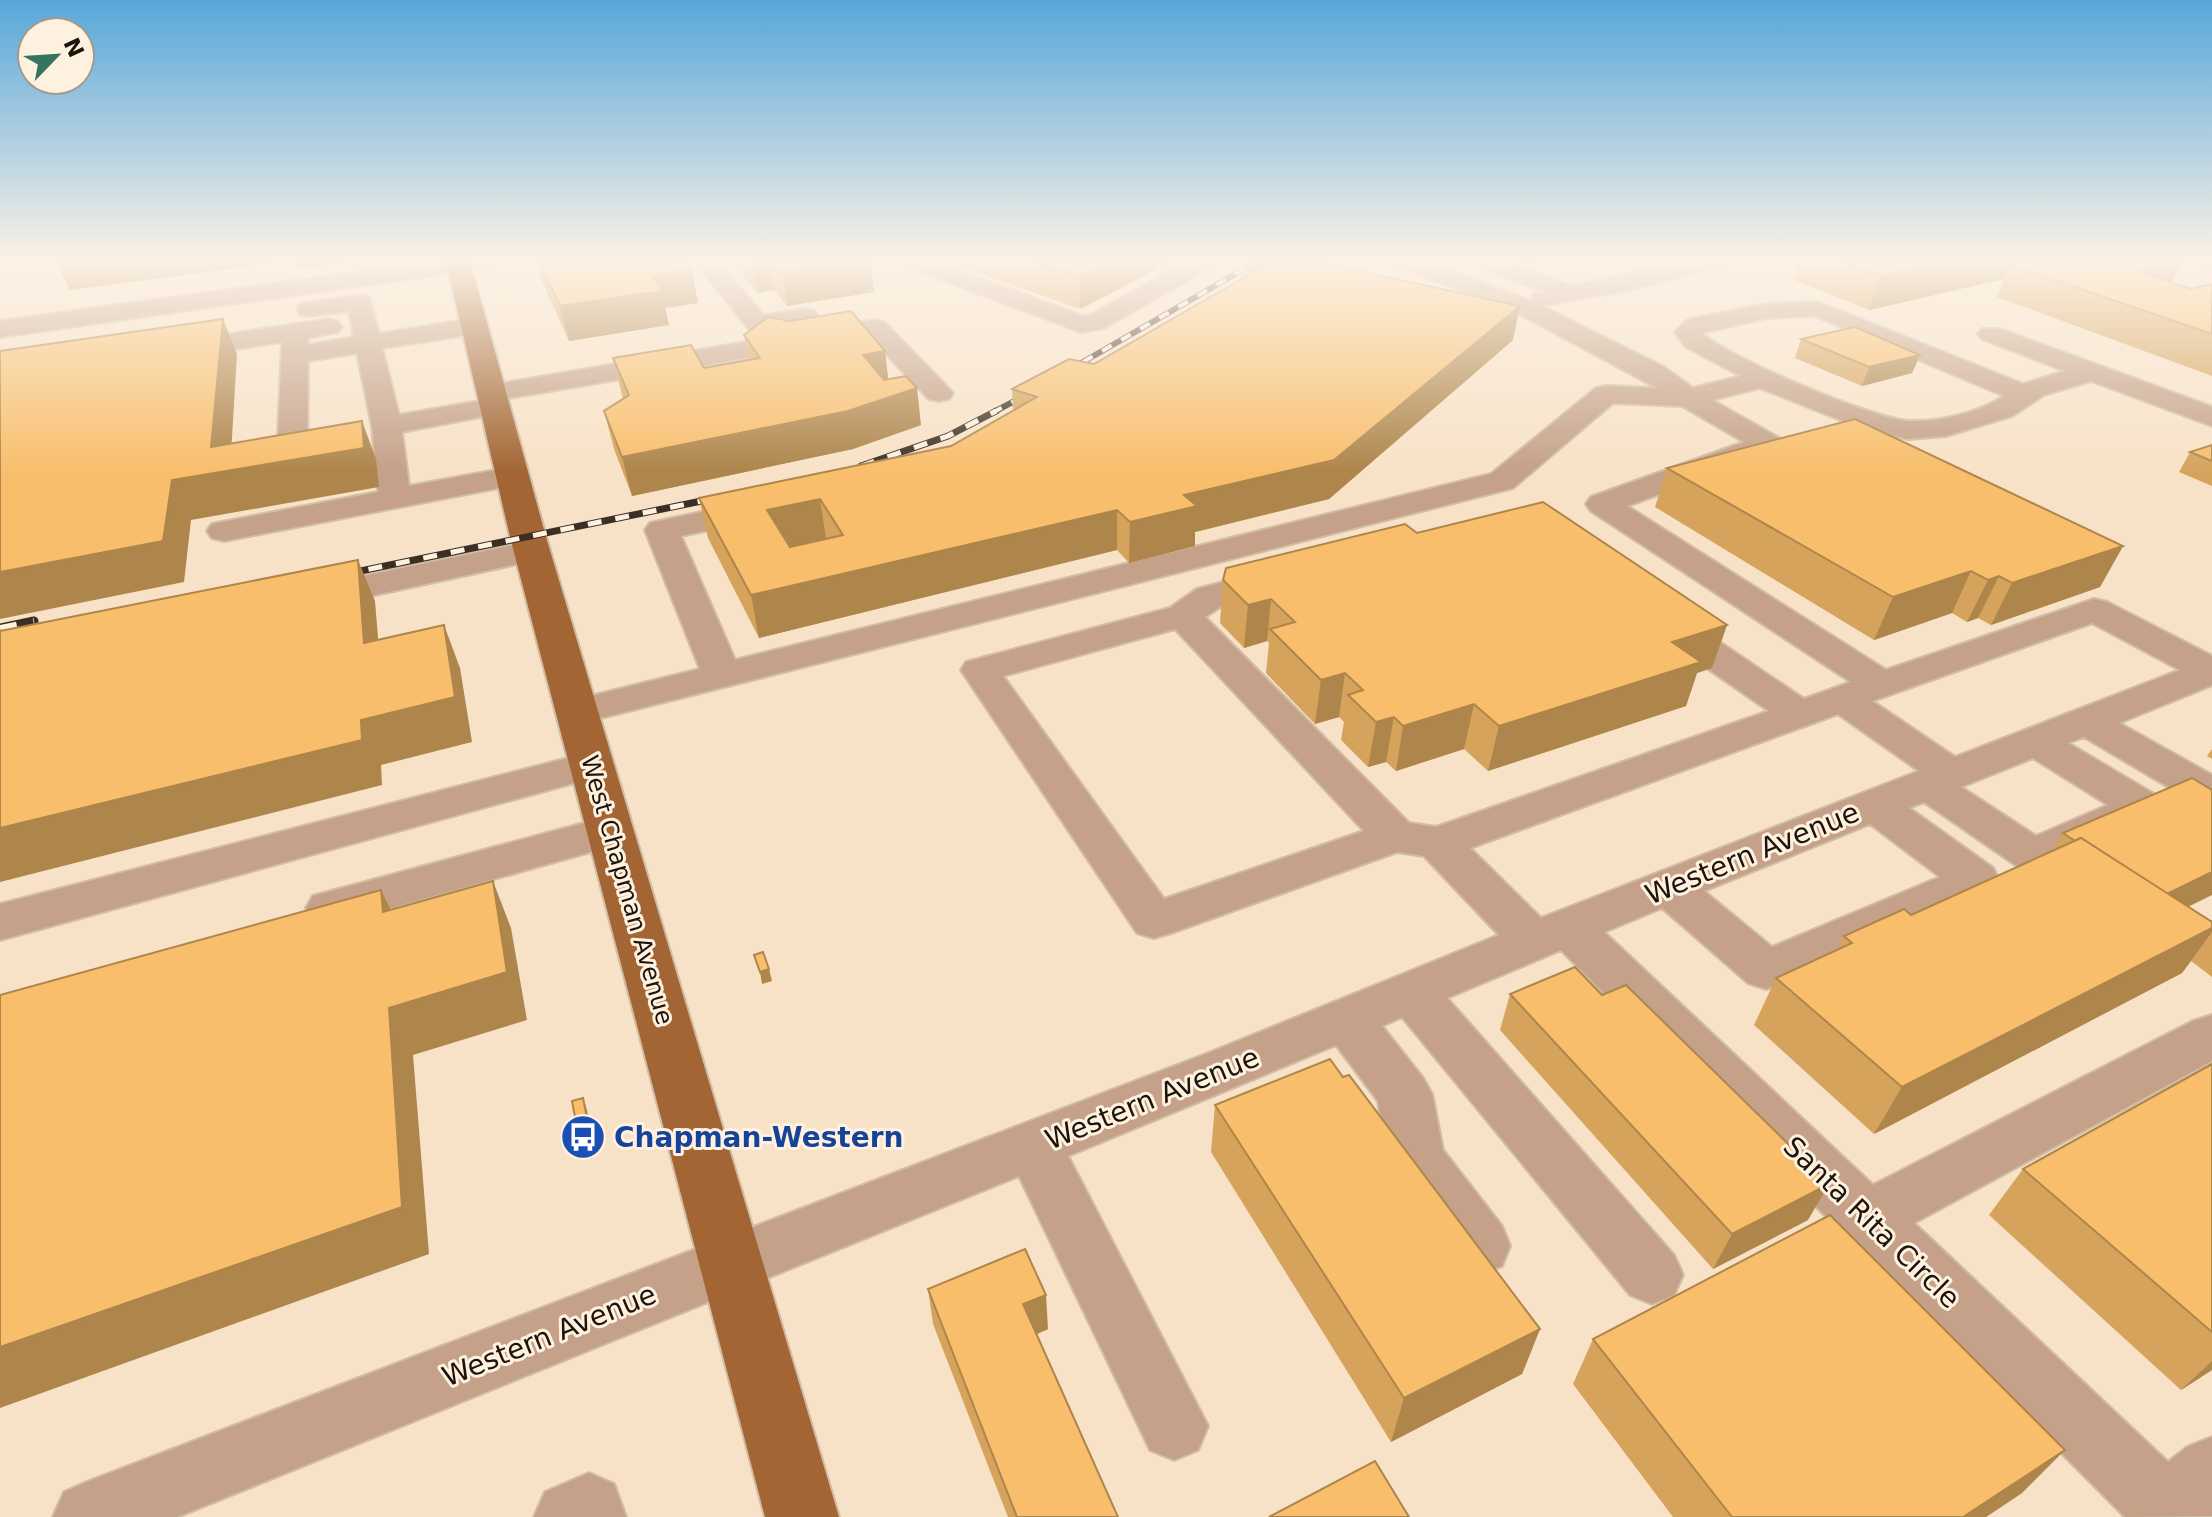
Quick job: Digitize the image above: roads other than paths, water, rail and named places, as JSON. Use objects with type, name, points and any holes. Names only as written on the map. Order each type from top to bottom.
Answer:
[{"type":"main road","name":"West Chapman Avenue","points":[[478,332],[504,378],[513,476],[802,1517]]},
{"type":"street","points":[[366,332],[371,444],[395,498]]},
{"type":"street","points":[[150,354],[295,344],[370,332]]},
{"type":"street","points":[[295,344],[292,462],[371,444],[504,378],[721,332]]},
{"type":"street","points":[[770,332],[786,342]]},
{"type":"street","points":[[504,378],[852,332]]},
{"type":"street","points":[[880,332],[939,393]]},
{"type":"street","points":[[1573,332],[1654,373],[1702,407],[1768,444],[1602,504],[1882,685]]},
{"type":"street","points":[[1688,332],[1695,342],[1771,381],[1873,423],[1908,430],[1946,427],[2002,410],[2034,389],[2091,372]]},
{"type":"street","points":[[1873,332],[2025,395]]},
{"type":"street","points":[[1991,334],[2212,417]]},
{"type":"street","points":[[1596,373],[1627,395]]},
{"type":"street","points":[[577,712],[1502,481],[1606,394],[1702,407],[1757,380],[1771,381]]},
{"type":"street","points":[[224,531],[513,476]]},
{"type":"street","points":[[722,675],[662,530],[783,504]]},
{"type":"street","points":[[289,603],[533,551]]},
{"type":"street","points":[[1316,569],[1210,597],[1183,616],[980,670],[1154,921],[1395,836],[1438,843],[2094,610],[2212,671]]},
{"type":"street","points":[[1643,607],[1800,714]]},
{"type":"street","points":[[1183,616],[1395,836]]},
{"type":"street","name":"Western Avenue","points":[[89,1517],[1033,1145],[1551,934],[2212,671]]},
{"type":"street","points":[[1842,699],[2033,855],[2143,807],[2035,741]]},
{"type":"street","points":[[2086,721],[2212,794]]},
{"type":"street","points":[[0,922],[592,765]]},
{"type":"street","points":[[1668,887],[1766,970],[1976,880],[1875,805]]},
{"type":"street","points":[[289,919],[610,831]]},
{"type":"street","name":"Santa Rita Circle","points":[[1438,843],[1551,934],[2184,1499]]},
{"type":"street","points":[[1411,992],[1652,1275]]},
{"type":"street","points":[[1346,1019],[1404,1094],[1416,1159],[1480,1246]]},
{"type":"street","points":[[1867,1218],[2212,1036]]},
{"type":"street","points":[[1033,1145],[1174,1426]]},
{"type":"street","points":[[570,1517],[589,1509],[590,1517]]},
{"type":"railway","points":[[1064,373],[1135,332]]},
{"type":"railway","points":[[992,413],[1033,391]]},
{"type":"railway","points":[[861,466],[948,436],[996,411]]},
{"type":"railway","points":[[341,575],[721,497]]},
{"type":"railway","points":[[0,628],[34,621]]},
{"type":"place","name":"Chapman-Western","points":[[583,1137]]}]
